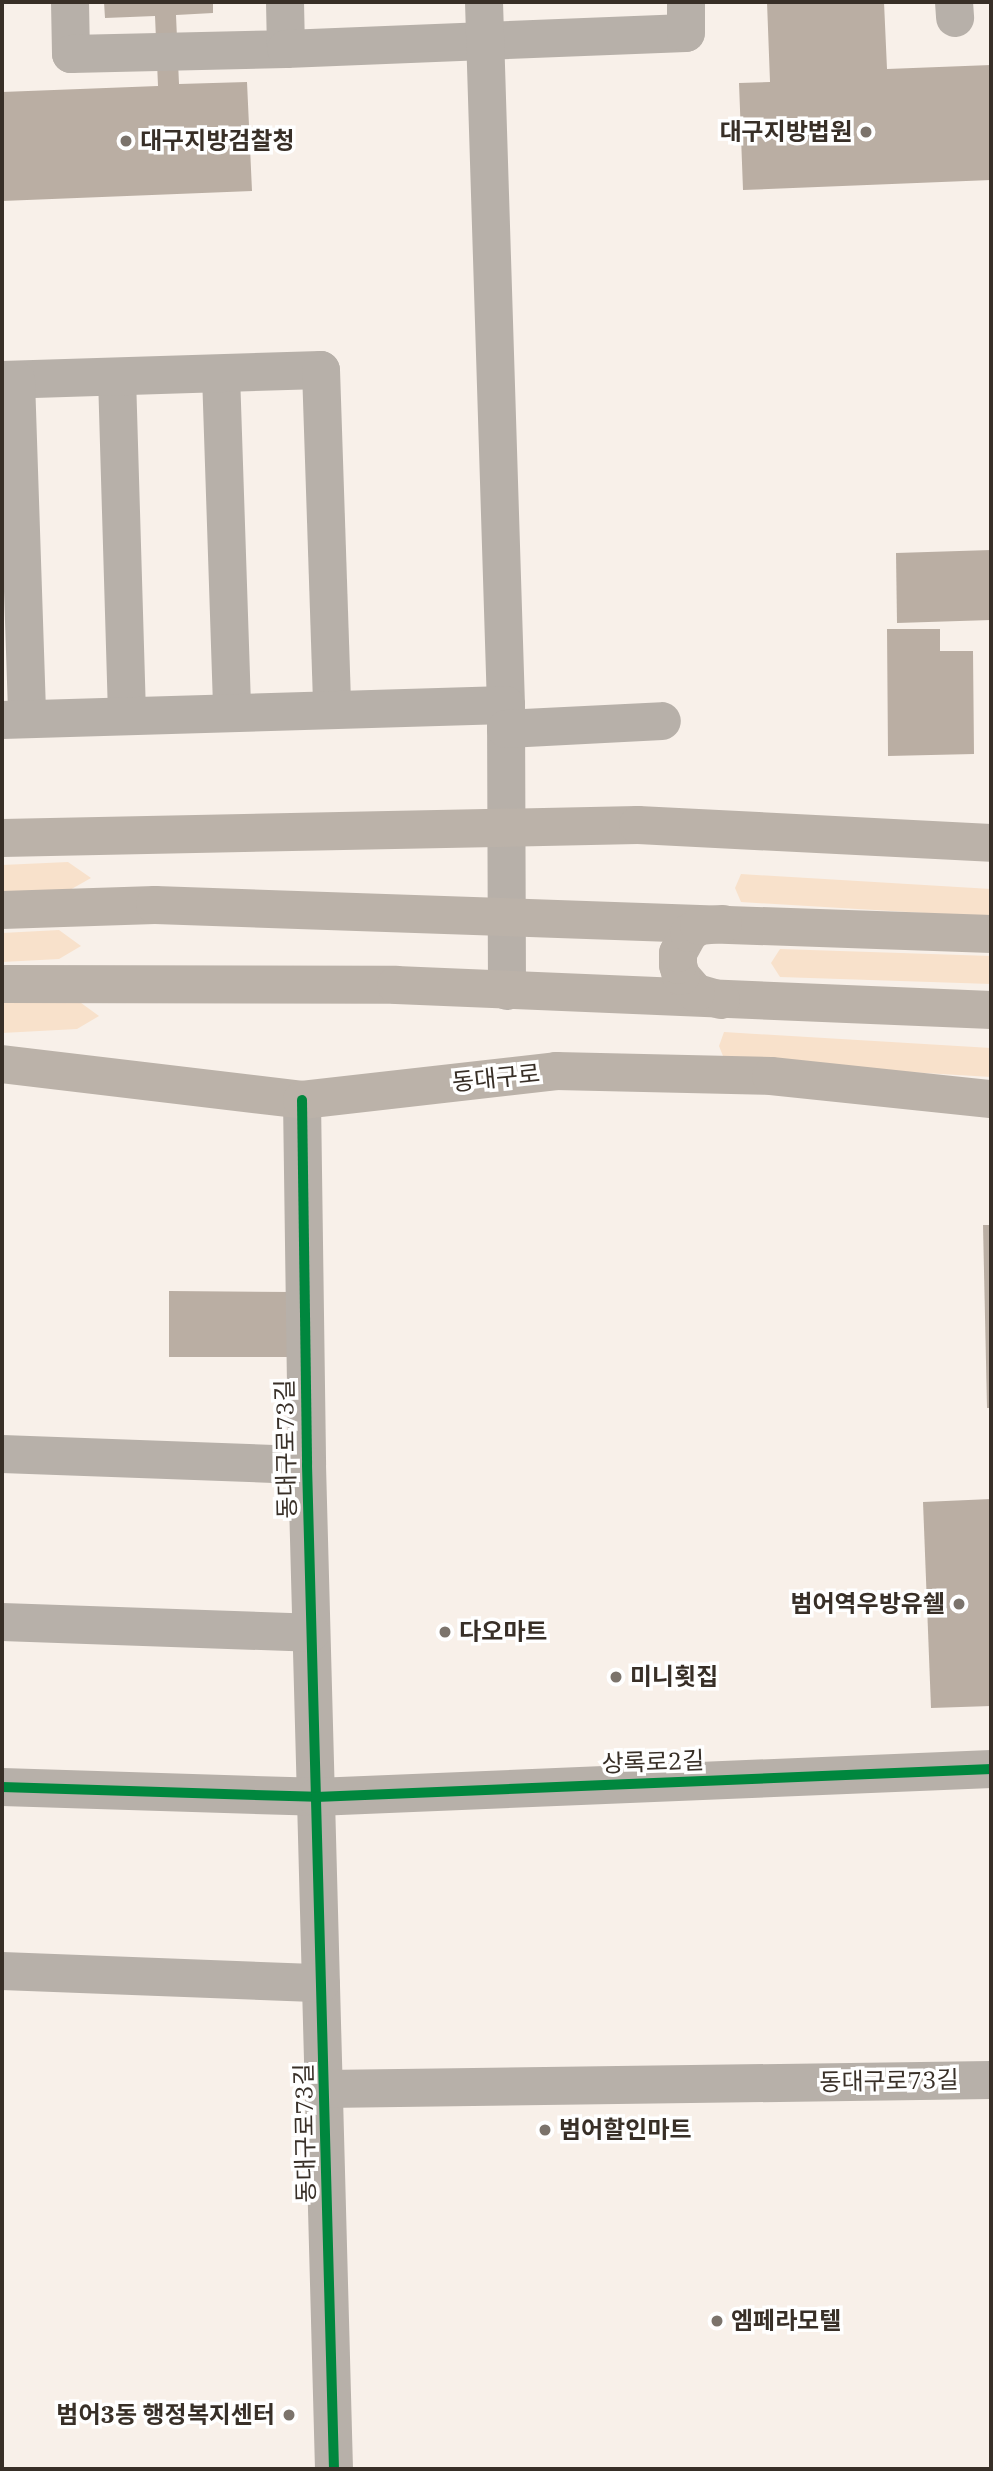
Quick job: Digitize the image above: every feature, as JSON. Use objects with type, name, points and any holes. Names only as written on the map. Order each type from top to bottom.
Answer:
[{"type":"main road","points":[[2,838],[638,825],[991,843]]},
{"type":"main road","points":[[2,911],[155,905],[507,915],[991,934]]},
{"type":"main road","points":[[726,1001],[688,986],[680,974],[678,953],[689,933],[699,926],[735,923]]},
{"type":"main road","points":[[2,985],[396,985],[726,1001],[991,1010]]},
{"type":"main road","name":"동대구로","points":[[2,1064],[302,1100],[556,1071],[771,1076],[991,1099]]},
{"type":"street","points":[[70,2],[71,54],[286,49],[687,33],[686,2]]},
{"type":"street","points":[[285,2],[286,49]]},
{"type":"street","points":[[484,2],[506,717],[507,991]]},
{"type":"street","points":[[332,710],[321,370],[9,380],[14,720],[332,710],[662,720]]},
{"type":"street","points":[[221,374],[232,713]]},
{"type":"street","points":[[117,377],[127,716]]},
{"type":"street","name":"동대구로73길","points":[[302,1100],[307,1465],[334,2469]]},
{"type":"street","name":"동대구로73길","points":[[2,1454],[307,1465]]},
{"type":"street","points":[[2,1622],[311,1633]]},
{"type":"street","name":"상록로2길","points":[[316,1797],[991,1769]]},
{"type":"street","points":[[2,1787],[316,1797]]},
{"type":"street","points":[[2,1971],[321,1983]]},
{"type":"street","name":"동대구로73길","points":[[324,2089],[991,2080]]},
{"type":"shaded area","points":[[68,862],[91,878],[68,891],[2,894],[2,865]]},
{"type":"shaded area","points":[[741,874],[991,889],[991,917],[741,902],[735,888]]},
{"type":"shaded area","points":[[59,930],[81,946],[59,959],[2,962],[2,933]]},
{"type":"shaded area","points":[[780,949],[991,956],[991,984],[780,977],[771,963]]},
{"type":"shaded area","points":[[77,1000],[99,1016],[77,1029],[2,1033],[2,1003]]},
{"type":"shaded area","points":[[724,1032],[991,1048],[991,1077],[725,1061],[719,1046]]},
{"type":"building","name":"대구지방검찰청","points":[[104,2],[213,2],[213,13],[176,15],[179,84],[247,82],[252,191],[2,201],[2,92],[158,86],[155,16],[105,18]]},
{"type":"building","name":"대구지방법원","points":[[767,2],[884,2],[887,69],[991,65],[991,180],[743,190],[739,83],[770,82]]},
{"type":"building","points":[[991,550],[991,620],[897,623],[896,553]]},
{"type":"building","points":[[887,629],[940,629],[940,651],[973,651],[974,754],[888,756]]},
{"type":"building","points":[[983,1225],[991,1225],[991,1408],[987,1408]]},
{"type":"building","points":[[169,1291],[293,1292],[292,1357],[169,1357]]},
{"type":"building","name":"범어역우방유쉘","points":[[991,1499],[991,1706],[931,1708],[923,1502]]},
{"type":"cycle path","points":[[302,1100],[307,1465],[334,2469]]},
{"type":"cycle path","points":[[2,1787],[316,1797],[991,1769]]},
{"type":"place","name":"대구지방법원","points":[[866,132]]},
{"type":"place","name":"대구지방검찰청","points":[[126,141]]},
{"type":"place","name":"범어역우방유쉘","points":[[959,1604]]},
{"type":"place","name":"다오마트","points":[[445,1632]]},
{"type":"place","name":"미니횟집","points":[[616,1677]]},
{"type":"place","name":"범어할인마트","points":[[545,2130]]},
{"type":"place","name":"엠페라모텔","points":[[717,2321]]},
{"type":"place","name":"범어3동 행정복지센터","points":[[289,2415]]}]
